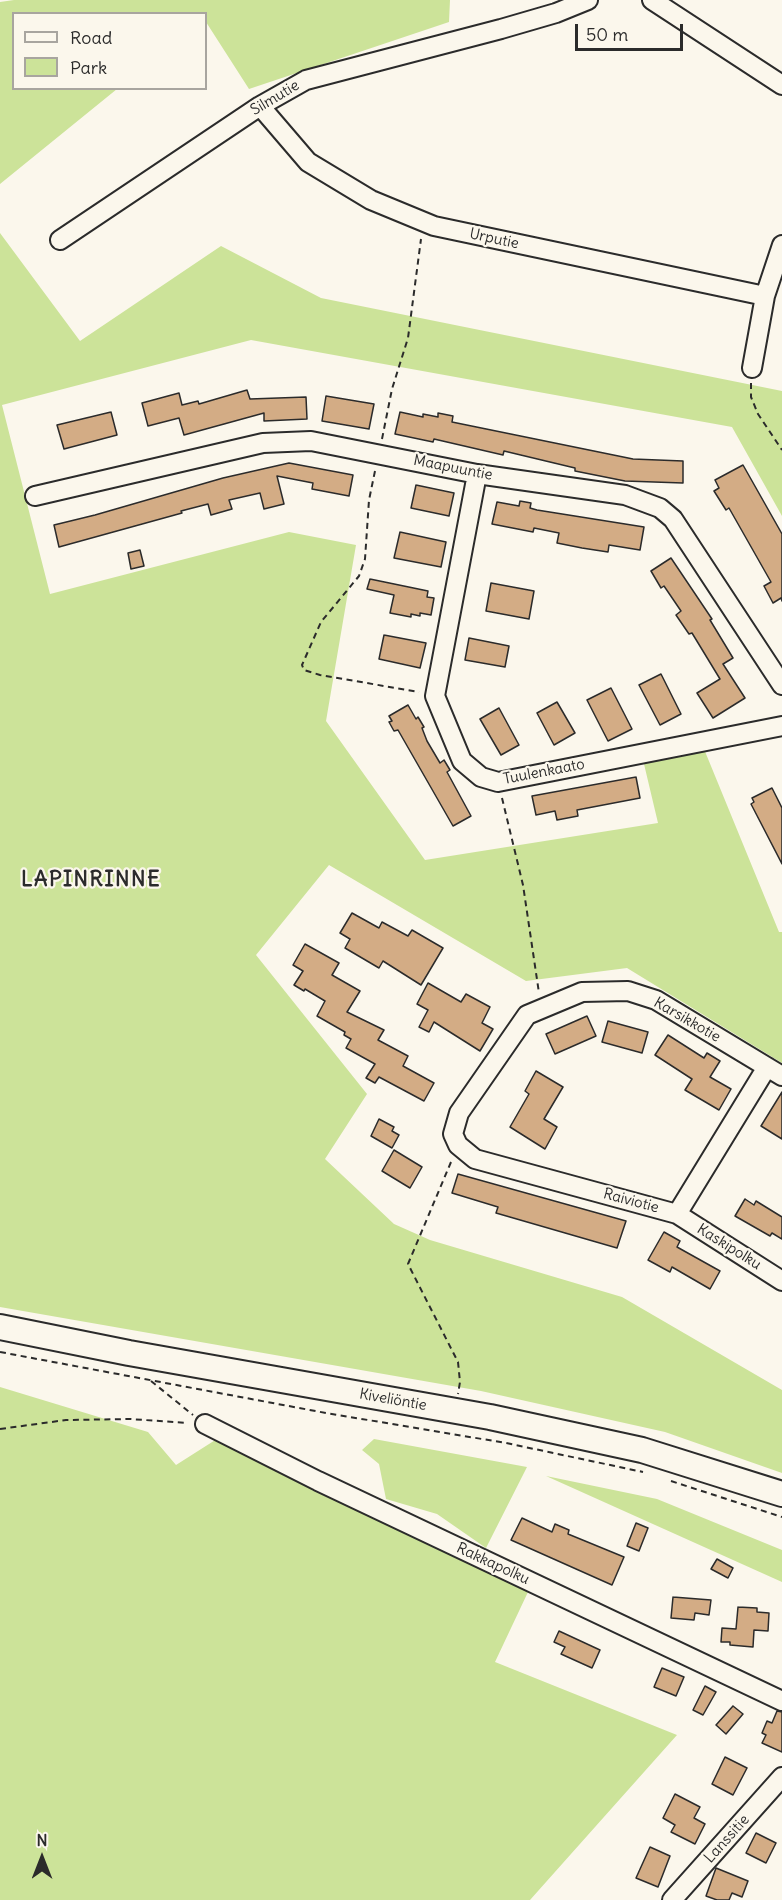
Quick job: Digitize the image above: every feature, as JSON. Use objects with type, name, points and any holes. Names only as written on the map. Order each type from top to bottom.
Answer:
[{"type":"street","name":"Silmutie","points":[[60,240],[260,106],[306,80],[501,29],[556,13],[588,0]]},
{"type":"street","points":[[652,0],[782,85]]},
{"type":"street","name":"Urputie","points":[[260,106],[308,162],[371,200],[434,226],[765,296]]},
{"type":"street","points":[[752,368],[765,296],[782,244]]},
{"type":"street","name":"Maapuuntie","points":[[35,496],[263,443],[312,441],[477,474],[625,495],[660,507],[673,519],[782,685]]},
{"type":"street","points":[[435,696],[477,474]]},
{"type":"street","name":"Tuulenkaato","points":[[435,696],[462,761],[481,777],[498,782],[782,726]]},
{"type":"street","name":"Karsikkotie","points":[[458,1145],[453,1134],[459,1113],[526,1015],[582,992],[628,991],[657,1000],[774,1071]]},
{"type":"street","name":"Raiviotie","points":[[458,1145],[475,1159],[677,1214],[774,1071]]},
{"type":"street","name":"Kaskipolku","points":[[677,1214],[782,1281]]},
{"type":"street","name":"Kiveliöntie","points":[[0,1327],[129,1353],[456,1411],[642,1450],[782,1494]]},
{"type":"street","name":"Rakkapolku","points":[[205,1424],[338,1491],[782,1701]]},
{"type":"street","name":"Lanssitie","points":[[672,1900],[782,1777]]},
{"type":"path","points":[[423,221],[408,338],[392,388],[369,500],[365,559],[359,576],[321,622],[302,665],[304,670],[320,675],[398,687],[435,696]]},
{"type":"path","points":[[752,368],[751,397],[758,414],[782,450]]},
{"type":"path","points":[[498,782],[523,885],[542,1008]]},
{"type":"path","points":[[456,1411],[460,1382],[458,1362],[408,1264],[458,1145]]},
{"type":"path","points":[[0,1352],[326,1413],[506,1443],[642,1472]]},
{"type":"path","points":[[150,1380],[205,1424]]},
{"type":"path","points":[[0,1429],[66,1420],[130,1419],[205,1424]]},
{"type":"path","points":[[664,1478],[782,1517]]},
{"type":"green space","points":[[14,0],[450,0],[449,22],[249,89],[207,24],[207,12],[12,12],[12,90],[116,90],[0,184],[0,2]]},
{"type":"green space","points":[[0,233],[80,341],[221,246],[321,298],[782,391],[782,516],[732,427],[251,340],[2,405],[50,594],[289,532],[356,545],[326,721],[425,860],[658,823],[644,764],[704,749],[779,932],[782,932],[782,1063],[627,968],[526,981],[329,865],[256,955],[367,1094],[325,1159],[394,1224],[430,1240],[622,1297],[782,1390],[782,1473],[665,1432],[481,1391],[0,1307]]},
{"type":"green space","points":[[0,1387],[148,1432],[176,1465],[220,1437],[528,1592],[495,1662],[677,1735],[530,1900],[0,1900]]},
{"type":"green space","points":[[374,1439],[527,1467],[486,1548],[437,1514],[386,1499],[379,1464],[362,1450]]},
{"type":"green space","points":[[546,1476],[657,1499],[782,1550],[782,1582]]},
{"type":"building","points":[[247,390],[250,399],[306,397],[307,419],[264,421],[264,413],[184,435],[179,418],[148,426],[142,403],[179,393],[182,405],[198,401],[199,404]]},
{"type":"building","points":[[326,396],[374,404],[369,429],[322,421]]},
{"type":"building","points":[[111,412],[117,435],[64,449],[57,425]]},
{"type":"building","points":[[400,412],[423,417],[423,414],[438,417],[438,413],[453,416],[452,422],[633,459],[683,461],[683,483],[625,481],[575,471],[575,468],[504,451],[503,455],[434,439],[433,442],[395,434]]},
{"type":"building","points":[[289,463],[353,475],[349,496],[312,489],[313,483],[277,476],[284,504],[264,509],[260,493],[229,500],[232,509],[211,515],[208,504],[59,547],[54,525],[223,478]]},
{"type":"building","points":[[743,465],[782,534],[782,601],[781,598],[773,603],[764,586],[771,582],[729,508],[726,510],[714,491],[719,488],[715,480]]},
{"type":"building","points":[[416,485],[454,493],[449,516],[411,508]]},
{"type":"building","points":[[520,501],[531,503],[530,508],[537,510],[644,527],[640,550],[609,545],[608,552],[582,548],[557,543],[559,533],[534,528],[533,532],[492,524],[497,502],[519,506]]},
{"type":"building","points":[[400,532],[446,542],[441,567],[394,558]]},
{"type":"building","points":[[140,550],[144,566],[131,569],[128,553]]},
{"type":"building","points":[[671,558],[712,619],[710,620],[733,658],[723,664],[745,698],[713,718],[697,693],[720,679],[692,633],[689,634],[676,615],[681,611],[664,586],[661,588],[651,571]]},
{"type":"building","points":[[370,579],[428,591],[427,597],[434,598],[431,615],[420,613],[420,616],[411,614],[411,617],[390,613],[394,595],[367,589]]},
{"type":"building","points":[[491,583],[534,591],[529,619],[486,611]]},
{"type":"building","points":[[384,635],[426,643],[420,668],[379,659]]},
{"type":"building","points":[[469,638],[509,646],[505,667],[465,660]]},
{"type":"building","points":[[661,674],[681,714],[660,725],[639,685]]},
{"type":"building","points":[[611,688],[632,729],[608,741],[587,700]]},
{"type":"building","points":[[557,702],[575,733],[554,745],[537,713]]},
{"type":"building","points":[[408,705],[424,727],[422,728],[427,741],[440,763],[444,760],[450,770],[447,772],[471,816],[453,826],[398,730],[394,731],[389,722],[392,721],[389,716]]},
{"type":"building","points":[[499,708],[519,745],[501,755],[480,719]]},
{"type":"building","points":[[636,777],[640,798],[577,810],[578,816],[557,820],[555,811],[536,815],[532,796]]},
{"type":"building","points":[[772,788],[782,808],[782,864],[751,804],[754,802],[752,798]]},
{"type":"building","points":[[352,913],[379,928],[382,922],[408,936],[412,930],[443,948],[421,985],[383,961],[379,968],[345,948],[350,939],[340,933]]},
{"type":"building","points":[[305,944],[339,963],[332,975],[360,991],[347,1012],[384,1030],[378,1040],[408,1056],[403,1066],[434,1083],[424,1101],[379,1077],[375,1083],[366,1078],[375,1064],[346,1048],[351,1039],[344,1035],[345,1032],[317,1016],[325,1001],[294,985],[303,971],[293,965]]},
{"type":"building","points":[[428,983],[461,1002],[466,994],[490,1007],[482,1023],[493,1029],[480,1051],[434,1022],[429,1032],[419,1027],[428,1010],[417,1004]]},
{"type":"building","points":[[587,1016],[596,1036],[555,1054],[546,1034]]},
{"type":"building","points":[[608,1021],[648,1032],[642,1053],[602,1042]]},
{"type":"building","points":[[668,1035],[704,1058],[707,1053],[720,1061],[710,1077],[731,1089],[719,1110],[685,1090],[692,1079],[655,1055]]},
{"type":"building","points":[[536,1071],[563,1087],[544,1119],[557,1127],[545,1149],[510,1127],[529,1094],[525,1091]]},
{"type":"building","points":[[782,1092],[782,1139],[761,1126]]},
{"type":"building","points":[[379,1119],[394,1127],[392,1131],[399,1135],[392,1148],[371,1136]]},
{"type":"building","points":[[394,1150],[422,1167],[410,1188],[382,1171]]},
{"type":"building","points":[[458,1174],[626,1221],[617,1248],[496,1213],[498,1207],[452,1193]]},
{"type":"building","points":[[745,1199],[754,1205],[756,1201],[782,1217],[782,1239],[772,1233],[770,1236],[735,1216]]},
{"type":"building","points":[[664,1232],[680,1241],[677,1247],[720,1271],[710,1289],[672,1267],[670,1272],[648,1260]]},
{"type":"building","points":[[522,1518],[552,1532],[555,1524],[569,1530],[568,1534],[624,1557],[612,1585],[511,1540]]},
{"type":"building","points":[[636,1523],[648,1528],[639,1551],[627,1546]]},
{"type":"building","points":[[717,1559],[733,1568],[728,1578],[711,1569]]},
{"type":"building","points":[[673,1597],[711,1600],[709,1615],[695,1613],[694,1620],[671,1618]]},
{"type":"building","points":[[738,1607],[757,1608],[757,1612],[769,1613],[768,1631],[754,1630],[753,1647],[721,1642],[722,1628],[736,1629]]},
{"type":"building","points":[[559,1631],[600,1650],[592,1668],[561,1654],[565,1647],[554,1642]]},
{"type":"building","points":[[662,1668],[684,1677],[676,1696],[654,1687]]},
{"type":"building","points":[[705,1686],[716,1692],[703,1715],[693,1710]]},
{"type":"building","points":[[733,1706],[743,1714],[726,1734],[716,1725]]},
{"type":"building","points":[[777,1711],[782,1712],[782,1752],[762,1743],[766,1735],[762,1733],[767,1721],[772,1723]]},
{"type":"building","points":[[725,1757],[747,1768],[733,1795],[712,1784]]},
{"type":"building","points":[[675,1794],[700,1807],[694,1818],[705,1824],[695,1844],[671,1832],[675,1825],[663,1818]]},
{"type":"building","points":[[756,1833],[776,1843],[766,1863],[746,1853]]},
{"type":"building","points":[[650,1847],[670,1856],[658,1887],[636,1878]]},
{"type":"building","points":[[716,1868],[748,1881],[742,1897],[732,1893],[729,1900],[717,1900],[706,1896]]},
{"type":"district","name":"LAPINRINNE","points":[[91,880]]}]
